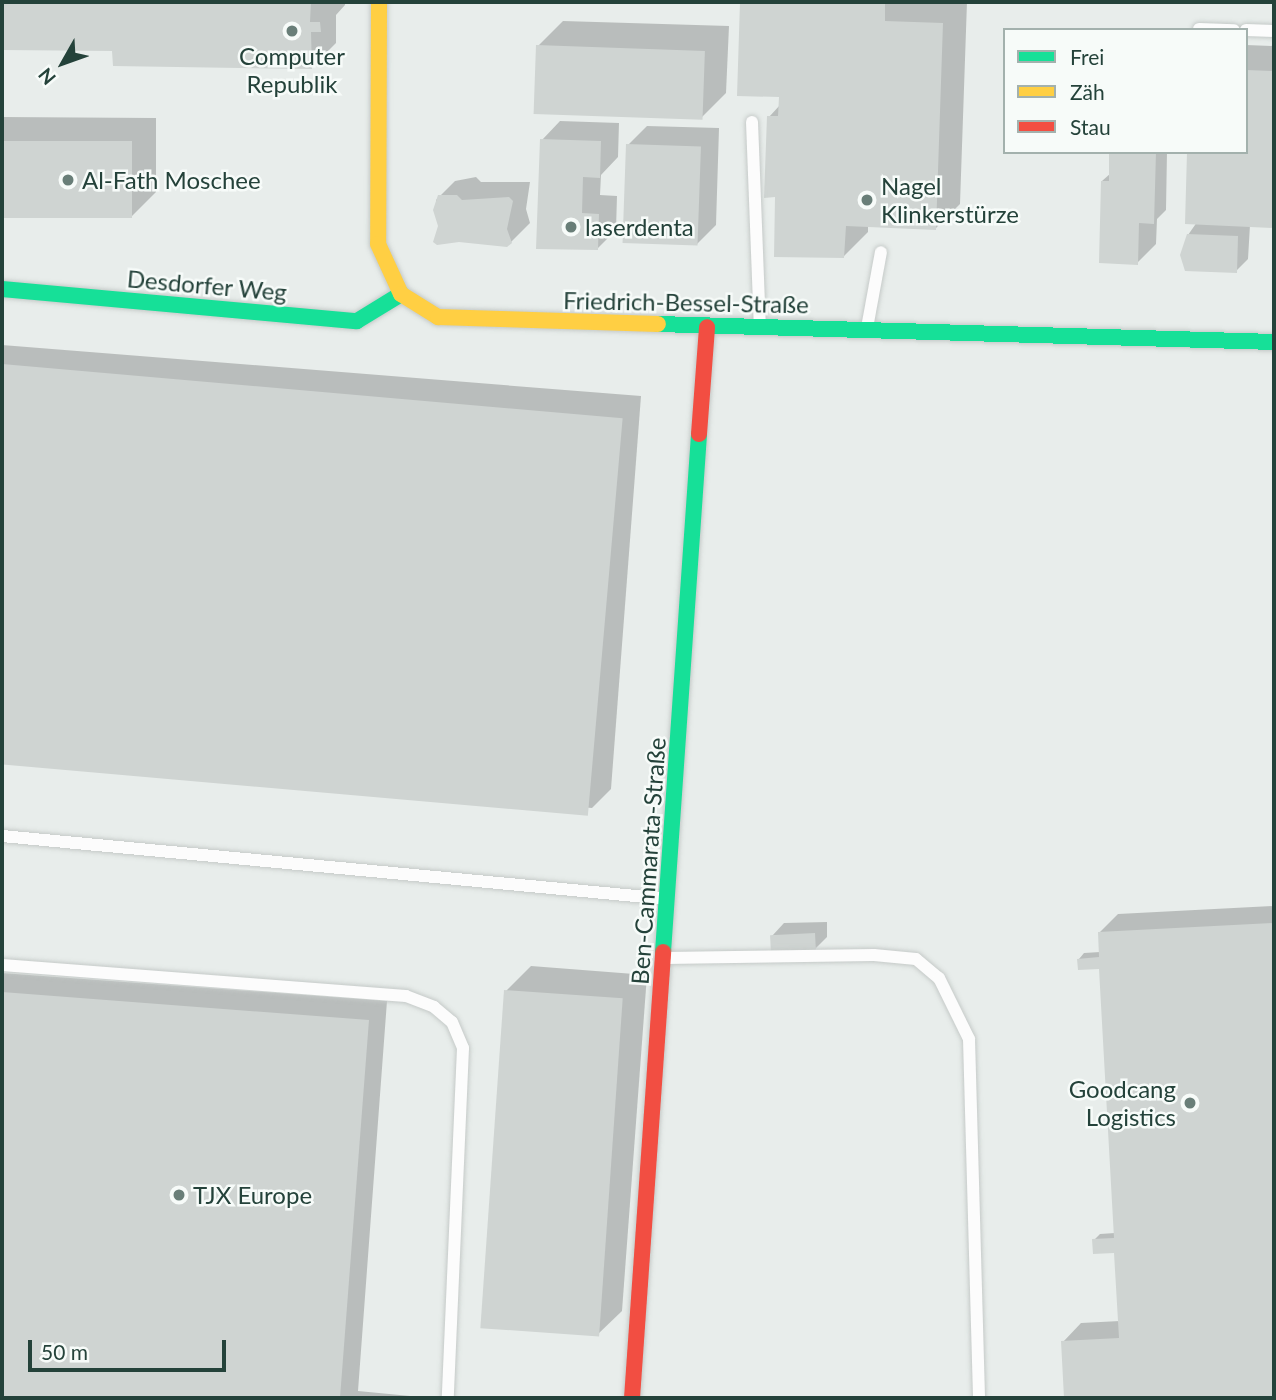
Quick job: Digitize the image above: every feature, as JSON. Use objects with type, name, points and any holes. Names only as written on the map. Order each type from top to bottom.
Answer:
[{"type":"street","points":[[379,2],[378,244],[401,294]]},
{"type":"street","name":"Desdorfer Weg","points":[[2,289],[357,321],[383,309],[401,294]]},
{"type":"street","name":"Friedrich-Bessel-Straße","points":[[401,294],[438,317],[1274,342]]},
{"type":"street","name":"Ben-Cammarata-Straße","points":[[632,1398],[665,958],[707,327]]},
{"type":"lane","points":[[1248,30],[1274,31]]},
{"type":"lane","points":[[752,122],[760,327]]},
{"type":"lane","points":[[867,328],[881,252]]},
{"type":"lane","points":[[2,836],[668,900]]},
{"type":"lane","points":[[665,958],[874,955],[916,959],[939,978],[969,1039],[979,1398]]},
{"type":"lane","points":[[2,965],[407,996],[434,1007],[452,1022],[463,1048],[448,1398]]},
{"type":"building","points":[[2,2],[311,2],[310,22],[320,22],[321,32],[311,32],[312,69],[113,66],[112,51],[2,50]]},
{"type":"building","points":[[740,2],[885,2],[885,21],[943,23],[936,230],[846,226],[844,258],[774,257],[775,197],[764,198],[767,116],[778,116],[779,97],[737,96]]},
{"type":"building","points":[[536,45],[705,51],[702,120],[534,114]]},
{"type":"building","points":[[1248,70],[1274,71],[1274,228],[1185,224],[1187,154],[1248,154]]},
{"type":"building","points":[[540,139],[601,141],[600,178],[583,177],[582,213],[599,214],[598,250],[536,249]]},
{"type":"building","name":"Al-Fath Moschee","points":[[2,141],[132,141],[132,218],[2,218]]},
{"type":"building","points":[[626,144],[701,147],[697,246],[623,243]]},
{"type":"building","points":[[1109,154],[1156,154],[1154,224],[1139,223],[1138,265],[1099,263],[1101,181],[1109,181]]},
{"type":"building","points":[[438,195],[457,195],[462,200],[509,197],[513,201],[507,229],[512,243],[507,247],[459,242],[437,245],[433,242],[438,226],[433,210]]},
{"type":"building","points":[[1187,234],[1238,236],[1237,273],[1185,271],[1180,255]]},
{"type":"building","points":[[2,364],[623,418],[588,816],[2,765]]},
{"type":"building","name":"Goodcang Logistics","points":[[1274,923],[1274,1398],[1064,1398],[1061,1341],[1119,1338],[1114,1253],[1093,1254],[1092,1239],[1114,1238],[1099,969],[1078,970],[1077,959],[1099,957],[1098,932]]},
{"type":"building","points":[[815,933],[816,951],[771,953],[770,935]]},
{"type":"building","points":[[504,990],[623,998],[599,1336],[480,1328]]},
{"type":"building","name":"TJX Europe","points":[[2,992],[369,1020],[340,1398],[2,1398]]},
{"type":"traffic: fast","points":[[2,289],[357,321],[401,294]]},
{"type":"traffic: fast","points":[[658,324],[1274,342]]},
{"type":"traffic: fast","points":[[663,952],[699,434]]},
{"type":"traffic: slow","points":[[379,2],[378,244],[401,294],[438,317],[658,324]]},
{"type":"traffic: jam","points":[[699,434],[707,327]]},
{"type":"traffic: jam","points":[[632,1398],[663,952]]},
{"type":"place","name":"Computer Republik","points":[[292,31]]},
{"type":"place","name":"Al-Fath Moschee","points":[[68,180]]},
{"type":"place","name":"Nagel Klinkerstürze","points":[[867,200]]},
{"type":"place","name":"laserdenta","points":[[571,227]]},
{"type":"place","name":"Goodcang Logistics","points":[[1190,1103]]},
{"type":"place","name":"TJX Europe","points":[[179,1195]]}]
